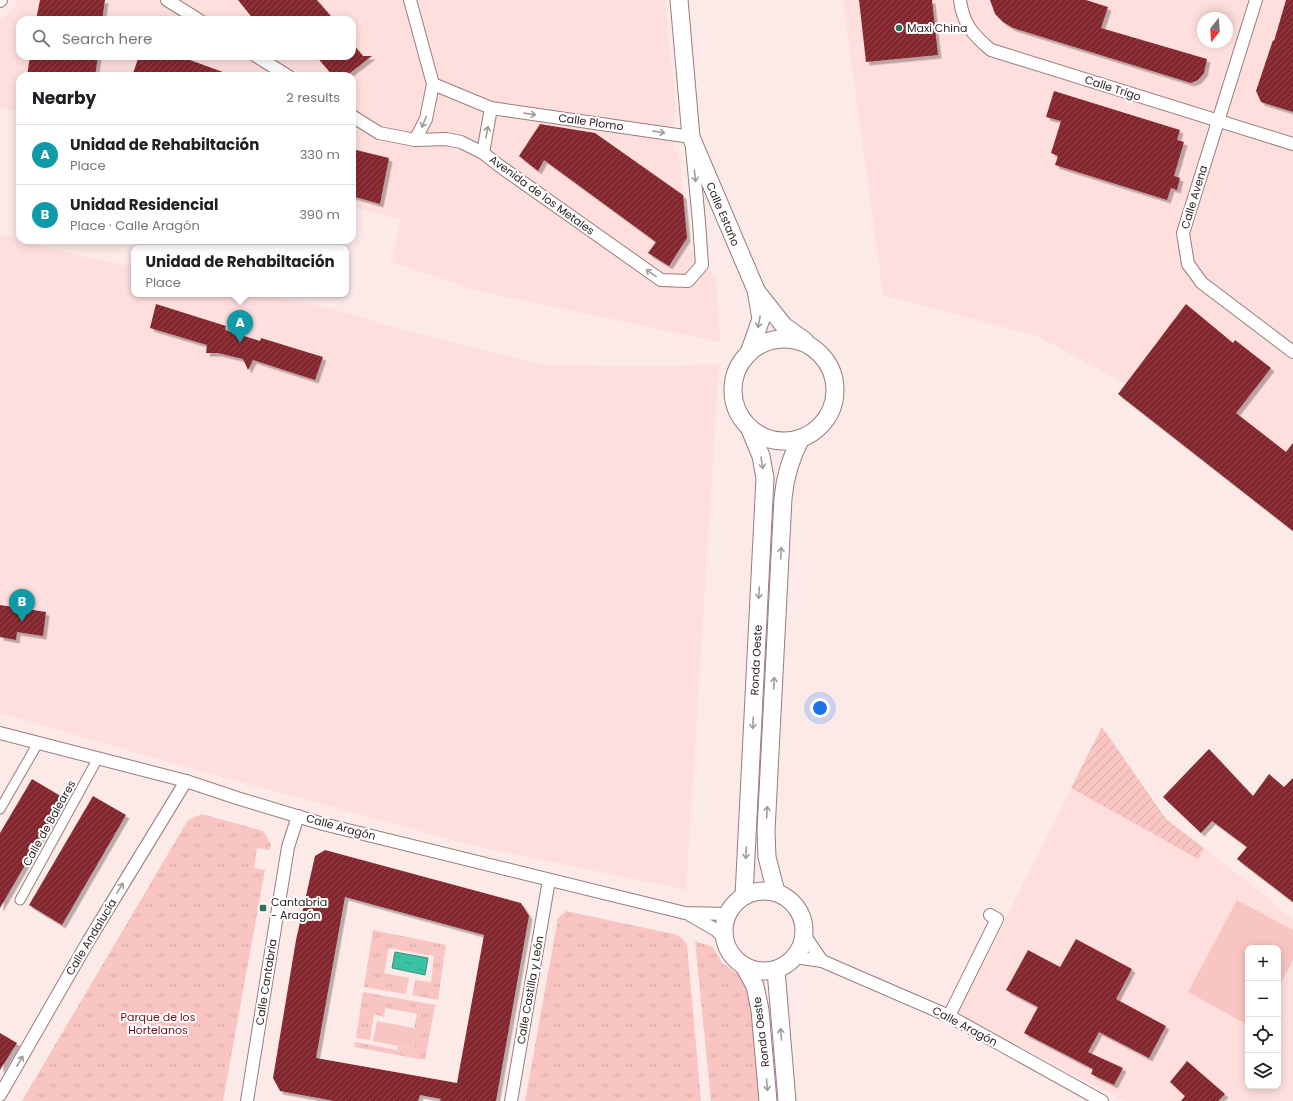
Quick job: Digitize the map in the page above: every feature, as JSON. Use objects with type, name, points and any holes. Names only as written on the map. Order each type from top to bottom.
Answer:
[{"type":"main road","name":"Calle Estaño","points":[[679,0],[691,137],[756,290],[761,320],[749,353]]},
{"type":"main road","name":"Calle Estaño","points":[[756,290],[784,326],[813,348]]},
{"type":"main road","points":[[780,339],[798,340],[813,348],[825,359],[833,373],[835,389],[833,405],[826,419],[815,431],[801,438],[787,441],[773,440],[760,435],[749,427],[738,414],[733,398],[733,381],[739,366],[749,353],[763,343],[780,339]]},
{"type":"main road","name":"Ronda Oeste","points":[[744,896],[765,478],[761,456],[749,427]]},
{"type":"main road","name":"Ronda Oeste","points":[[776,892],[767,857],[766,836],[783,498],[788,467],[801,438]]},
{"type":"main road","points":[[765,890],[776,892],[789,899],[798,909],[804,922],[802,947],[795,957],[786,965],[776,970],[754,970],[744,966],[728,949],[724,938],[724,926],[727,914],[734,903],[744,896],[765,890]]},
{"type":"main road","name":"Ronda Oeste","points":[[744,966],[755,986],[760,1010],[768,1101]]},
{"type":"main road","name":"Ronda Oeste","points":[[776,970],[787,1101]]},
{"type":"street","points":[[167,0],[193,16]]},
{"type":"street","points":[[410,0],[433,84],[426,119],[415,140]]},
{"type":"street","name":"Calle Trigo","points":[[960,0],[961,11],[967,24],[975,36],[991,50],[1293,144]]},
{"type":"street","name":"Calle Avena","points":[[1256,0],[1183,234],[1188,264],[1202,283],[1293,352]]},
{"type":"street","points":[[262,60],[282,72]]},
{"type":"street","points":[[433,84],[491,108]]},
{"type":"street","name":"Calle Plomo","points":[[491,108],[691,137]]},
{"type":"street","name":"Avenida de los Metales","points":[[491,108],[483,153],[662,280],[688,281]]},
{"type":"street","points":[[356,119],[379,133],[415,140],[446,139],[461,142],[483,153]]},
{"type":"street","name":"Calle Estaño","points":[[688,281],[702,265],[691,137]]},
{"type":"street","name":"Calle Aragón","points":[[0,733],[186,781],[323,824],[685,913],[727,914]]},
{"type":"street","points":[[0,809],[38,743]]},
{"type":"street","name":"Calle de Baleares","points":[[20,900],[98,758]]},
{"type":"street","name":"Calle Andalucía","points":[[0,1095],[89,940],[186,781]]},
{"type":"street","name":"Calle Cantabria","points":[[247,1101],[288,847],[298,816]]},
{"type":"street","name":"Calle Castilla y León","points":[[510,1101],[549,880]]},
{"type":"street","name":"Calle Aragón","points":[[685,913],[701,921],[724,938]]},
{"type":"street","points":[[948,1016],[997,919],[990,915]]},
{"type":"street","points":[[804,936],[822,961]]},
{"type":"street","name":"Calle Aragón","points":[[795,957],[822,961],[948,1016],[1102,1101]]},
{"type":"shaded area","points":[[14,0],[665,0],[676,111],[673,118],[674,149],[679,153],[690,249],[716,277],[720,342],[474,290],[392,262],[401,220],[356,207],[356,72],[16,72],[16,112],[0,107],[0,20],[18,5]]},
{"type":"shaded area","points":[[843,0],[1293,0],[1293,506],[1182,414],[1037,336],[883,295]]},
{"type":"shaded area","points":[[0,234],[16,238],[16,244],[37,244],[77,255],[131,266],[131,297],[277,297],[329,308],[401,329],[544,365],[666,366],[719,364],[686,890],[471,845],[172,763],[0,713]]},
{"type":"shaded area","points":[[1102,727],[1166,819],[1252,885],[1293,920],[1293,1101],[1124,1101],[958,1014]]},
{"type":"green space","points":[[1102,727],[1166,819],[1204,848],[1198,859],[1071,788]]},
{"type":"green space","name":"Parque de los Hortelanos","points":[[202,814],[263,831],[271,844],[270,850],[257,848],[254,868],[265,870],[223,1101],[22,1101],[188,820]]},
{"type":"green space","points":[[1237,900],[1293,930],[1293,960],[1281,982],[1281,945],[1245,945],[1245,1023],[1188,992]]},
{"type":"green space","points":[[566,911],[678,935],[687,944],[701,1101],[525,1101],[558,918]]},
{"type":"green space","points":[[373,930],[446,945],[438,1000],[412,995],[415,980],[431,982],[434,956],[389,948],[384,973],[409,978],[406,994],[364,987]]},
{"type":"green space","points":[[695,941],[713,947],[722,963],[739,975],[746,983],[752,1005],[760,1101],[711,1101]]},
{"type":"green space","points":[[363,992],[435,1005],[425,1060],[354,1047],[355,1042],[397,1050],[398,1046],[414,1049],[417,1029],[414,1028],[417,1014],[385,1008],[384,1017],[374,1014],[370,1040],[356,1038]]},
{"type":"green space","points":[[377,1021],[418,1029],[414,1049],[373,1041]]},
{"type":"water","points":[[395,952],[428,958],[425,975],[392,968]]},
{"type":"building","points":[[40,0],[105,0],[103,16],[37,16]]},
{"type":"building","points":[[238,0],[317,0],[331,16],[251,16]]},
{"type":"building","name":"Maxi China","points":[[859,0],[932,0],[938,55],[866,62]]},
{"type":"building","points":[[990,0],[1086,0],[1108,7],[1101,28],[1207,59],[1204,73],[1198,80],[1191,83],[1013,28],[1003,22],[995,14]]},
{"type":"building","points":[[1286,0],[1293,0],[1293,112],[1261,102],[1256,91],[1273,40],[1274,41]]},
{"type":"building","points":[[356,48],[363,56],[372,56],[351,72],[330,72],[319,60],[356,60]]},
{"type":"building","points":[[29,60],[97,60],[96,72],[28,72]]},
{"type":"building","points":[[138,60],[190,60],[223,72],[133,72]]},
{"type":"building","points":[[1054,91],[1180,130],[1177,140],[1184,142],[1174,176],[1180,178],[1177,190],[1171,188],[1167,200],[1055,165],[1058,156],[1051,153],[1061,121],[1046,117]]},
{"type":"building","points":[[540,124],[595,133],[683,195],[687,238],[669,266],[648,253],[656,242],[544,160],[538,171],[519,156]]},
{"type":"building","points":[[356,150],[389,158],[380,204],[356,197]]},
{"type":"building","points":[[156,304],[226,326],[225,330],[260,341],[261,338],[323,357],[315,380],[253,360],[248,370],[243,359],[218,353],[206,353],[207,345],[150,328]]},
{"type":"building","points":[[1186,304],[1233,343],[1235,340],[1271,368],[1236,413],[1286,452],[1293,443],[1293,531],[1118,394]]},
{"type":"building","points":[[0,605],[46,612],[43,636],[17,632],[16,640],[0,637]]},
{"type":"building","points":[[1209,749],[1253,796],[1269,774],[1284,787],[1293,778],[1293,902],[1237,859],[1247,847],[1212,821],[1201,833],[1163,797]]},
{"type":"building","points":[[32,779],[64,798],[0,908],[0,833]]},
{"type":"building","points":[[93,796],[126,815],[62,925],[29,905]]},
{"type":"building","points":[[325,850],[521,903],[529,916],[496,1101],[440,1101],[441,1099],[420,1095],[418,1101],[334,1101],[280,1091],[273,1078],[296,940],[315,856]],"holes":[[[345,897],[484,935],[457,1083],[316,1058]]]},
{"type":"building","points":[[1076,939],[1132,969],[1116,999],[1166,1026],[1149,1058],[1099,1032],[1088,1052],[1123,1068],[1114,1085],[1091,1074],[1093,1069],[1024,1033],[1038,1007],[1006,990],[1028,950],[1060,967]]},
{"type":"building","points":[[0,1033],[17,1043],[0,1070]]},
{"type":"building","points":[[1187,1061],[1225,1094],[1218,1101],[1181,1101],[1185,1096],[1170,1082]]},
{"type":"place","name":"Maxi China","points":[[899,28]]},
{"type":"place","name":"Unidad de Rehabiltación","points":[[240,343]]},
{"type":"place","name":"Unidad Residencial","points":[[22,622]]},
{"type":"place","name":"Cantabria - Aragón","points":[[263,908]]}]
